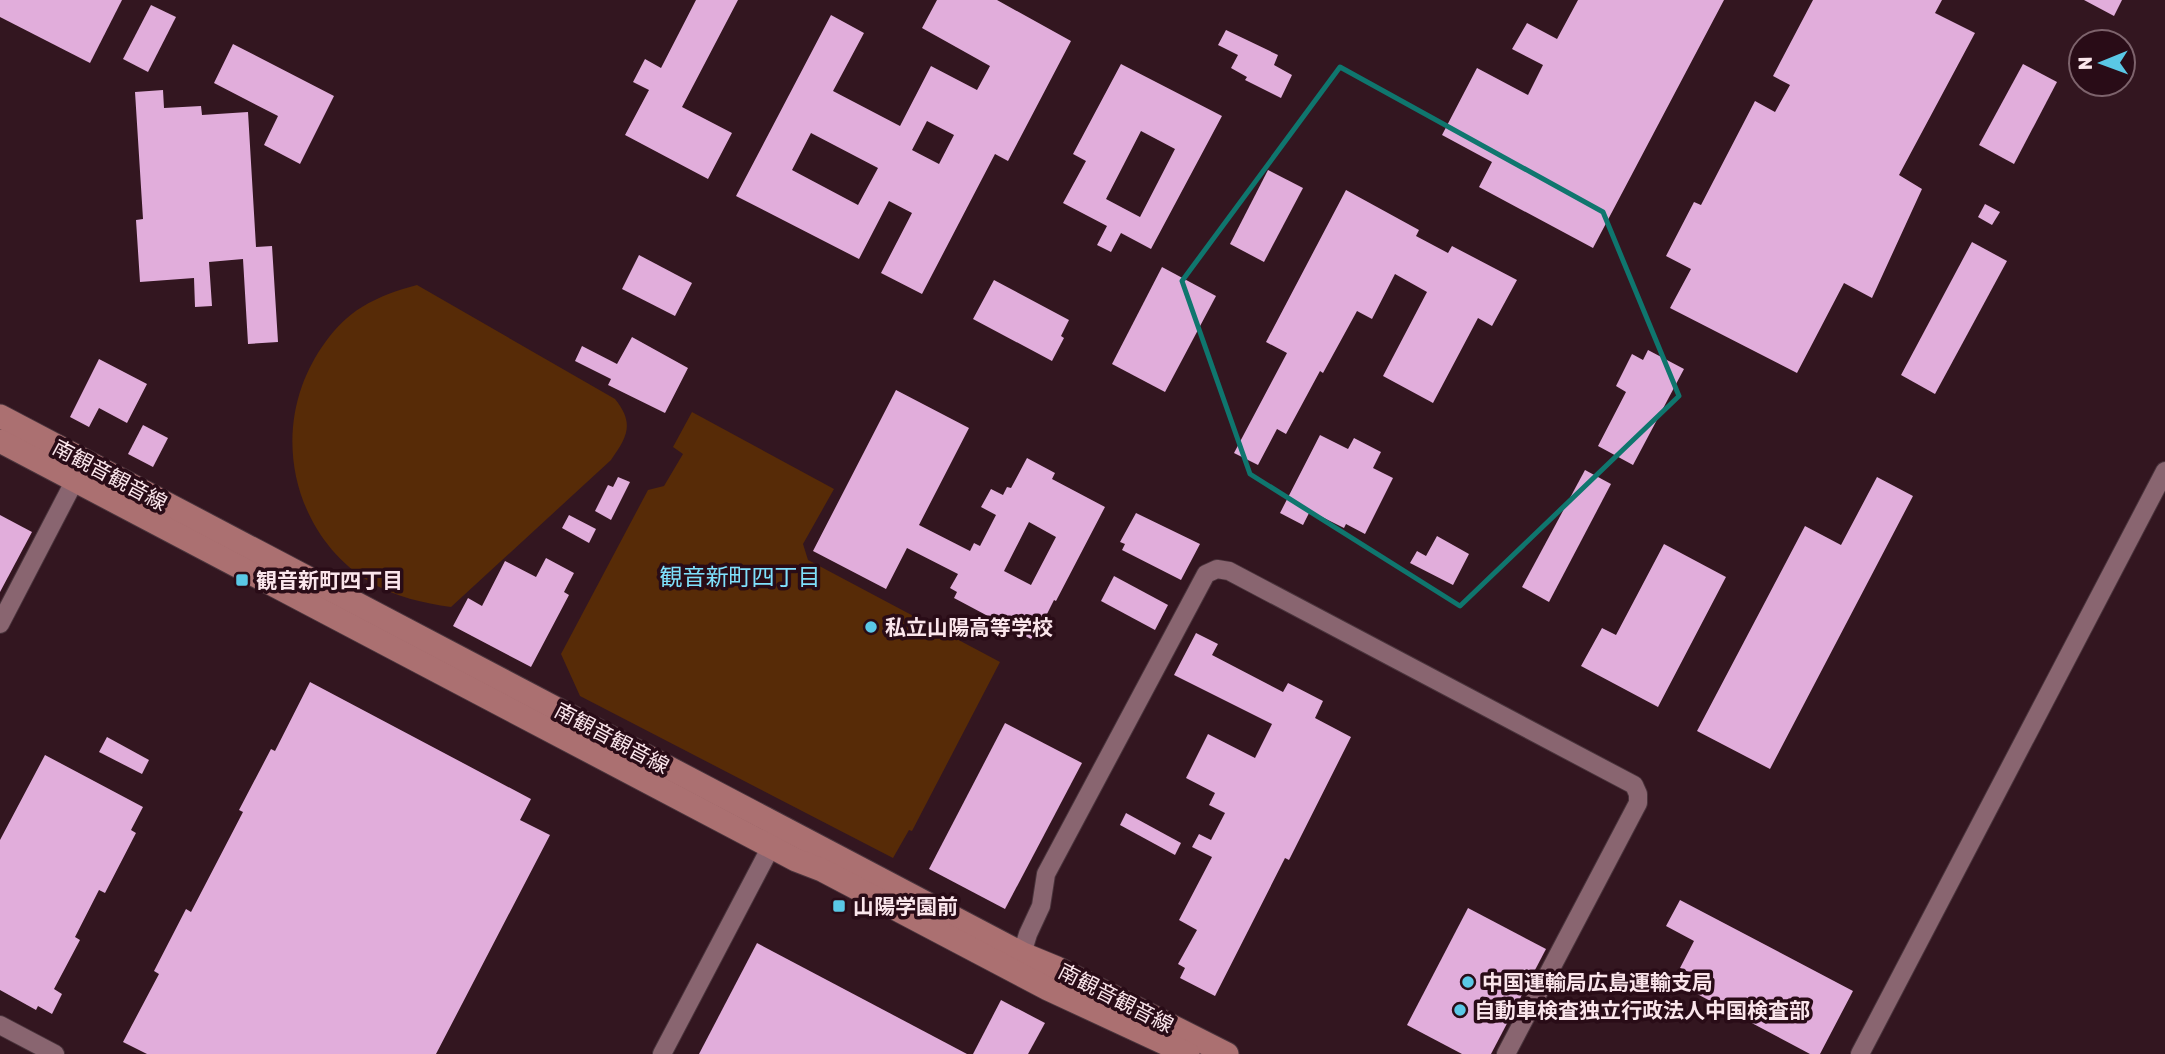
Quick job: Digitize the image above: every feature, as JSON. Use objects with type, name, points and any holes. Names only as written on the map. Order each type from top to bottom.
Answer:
[{"type":"main road","name":"南観音観音線","points":[[0,416],[776,837],[796,860],[1019,963],[1188,1054]]},
{"type":"main road","name":"南観音観音線","points":[[0,440],[776,837]]},
{"type":"main road","name":"南観音観音線","points":[[1019,963],[1057,968],[1227,1054]]},
{"type":"street","points":[[1860,1054],[2165,471]]},
{"type":"street","points":[[0,624],[75,480]]},
{"type":"street","points":[[1019,963],[1041,906],[1046,874],[1206,574],[1217,569],[1229,571],[1634,785],[1638,803],[1506,1054]]},
{"type":"street","points":[[662,1054],[776,837]]},
{"type":"street","points":[[0,1025],[55,1054]]},
{"type":"highlighted area","points":[[1340,67],[1603,212],[1679,396],[1460,606],[1250,474],[1182,281]]},
{"type":"shaded area","points":[[417,285],[615,399],[627,423],[625,437],[611,460],[451,607],[390,592],[370,582],[347,565],[328,545],[313,521],[302,496],[292,441],[302,386],[318,352],[342,322],[376,300]]},
{"type":"shaded area","points":[[692,412],[834,489],[803,544],[808,560],[1000,662],[912,831],[909,830],[893,858],[580,696],[561,654],[648,490],[664,486],[683,454],[673,447]]},
{"type":"building","points":[[0,0],[122,0],[90,63],[0,17]]},
{"type":"building","points":[[696,0],[738,0],[682,107],[732,133],[708,179],[625,135],[649,90],[633,82],[645,59],[661,68]]},
{"type":"building","points":[[937,0],[997,0],[1071,41],[1008,161],[995,154],[922,294],[881,273],[912,213],[889,201],[859,259],[736,196],[831,15],[864,33],[833,91],[900,126],[931,66],[977,90],[990,66],[922,28]],"holes":[[[927,121],[954,135],[939,164],[912,150]],[[811,133],[878,168],[858,205],[792,170]]]},
{"type":"building","points":[[1578,0],[1724,0],[1593,248],[1479,187],[1492,162],[1442,135],[1477,68],[1528,95],[1543,65],[1512,49],[1527,23],[1557,39]]},
{"type":"building","points":[[1813,0],[1942,0],[1935,13],[1975,33],[1899,175],[1922,189],[1872,298],[1844,283],[1797,373],[1670,308],[1691,269],[1666,256],[1694,202],[1701,205],[1755,101],[1775,112],[1790,85],[1773,76]]},
{"type":"building","points":[[2084,0],[2122,0],[2114,16]]},
{"type":"building","points":[[151,5],[176,17],[148,72],[123,59]]},
{"type":"building","points":[[1226,30],[1278,55],[1274,65],[1292,75],[1281,98],[1245,80],[1247,77],[1231,68],[1238,55],[1218,45]]},
{"type":"building","points":[[233,44],[334,96],[300,164],[264,145],[278,116],[214,83]]},
{"type":"building","points":[[1121,64],[1222,116],[1151,249],[1121,233],[1111,252],[1097,245],[1107,226],[1063,203],[1086,161],[1073,154]],"holes":[[[1141,131],[1175,149],[1140,217],[1106,199]]]},
{"type":"building","points":[[2023,64],[2057,82],[2014,164],[1979,145]]},
{"type":"building","points":[[163,90],[164,108],[201,106],[202,115],[248,112],[256,247],[272,246],[278,342],[248,344],[243,259],[209,262],[212,306],[195,307],[194,278],[140,282],[136,220],[143,219],[135,92]]},
{"type":"building","points":[[1268,170],[1303,188],[1264,262],[1230,244]]},
{"type":"building","points":[[1346,190],[1419,230],[1416,236],[1448,253],[1452,246],[1517,280],[1492,326],[1478,318],[1433,403],[1383,376],[1427,292],[1395,274],[1372,319],[1357,311],[1286,434],[1277,429],[1258,465],[1234,453],[1287,353],[1266,342]]},
{"type":"building","points":[[1985,204],[2000,212],[1992,225],[1978,217]]},
{"type":"building","points":[[1972,242],[2007,261],[1935,394],[1901,375]]},
{"type":"building","points":[[639,255],[692,283],[675,316],[622,289]]},
{"type":"building","points":[[1162,267],[1216,296],[1165,392],[1112,364]]},
{"type":"building","points":[[994,280],[1069,320],[1061,336],[1064,338],[1052,361],[973,319]]},
{"type":"building","points":[[632,337],[688,368],[665,413],[608,385],[611,379],[575,361],[582,346],[617,364]]},
{"type":"building","points":[[1648,350],[1684,369],[1633,465],[1598,446],[1626,392],[1616,386],[1632,354],[1643,360]]},
{"type":"building","points":[[99,359],[147,384],[127,423],[99,408],[89,427],[70,417]]},
{"type":"building","points":[[896,390],[969,428],[919,525],[970,551],[974,543],[980,546],[996,515],[981,507],[991,489],[1003,495],[1007,487],[1011,488],[1027,458],[1055,473],[1052,479],[1105,507],[1056,601],[1054,600],[1037,634],[1031,639],[954,598],[957,592],[950,588],[958,574],[907,548],[886,589],[813,551]],"holes":[[[1029,522],[1056,537],[1031,585],[1004,571]]]},
{"type":"building","points":[[143,425],[168,438],[153,467],[128,454]]},
{"type":"building","points":[[1320,435],[1348,449],[1354,438],[1381,452],[1373,468],[1393,478],[1365,534],[1346,524],[1344,528],[1310,511],[1303,525],[1280,513]]},
{"type":"building","points":[[1585,470],[1611,484],[1549,602],[1522,587]]},
{"type":"building","points":[[618,477],[630,482],[611,520],[595,511],[608,485],[613,487]]},
{"type":"building","points":[[1877,477],[1913,496],[1770,769],[1697,731],[1805,526],[1841,545]]},
{"type":"building","points":[[1136,513],[1200,544],[1181,580],[1122,550],[1125,544],[1120,542]]},
{"type":"building","points":[[0,515],[32,532],[0,592]]},
{"type":"building","points":[[569,515],[596,529],[589,543],[562,528]]},
{"type":"building","points":[[1437,536],[1469,554],[1453,585],[1410,563],[1417,551],[1426,556]]},
{"type":"building","points":[[1664,544],[1726,577],[1658,707],[1581,666],[1602,628],[1616,635]]},
{"type":"building","points":[[546,558],[574,573],[564,592],[569,595],[531,667],[453,626],[468,598],[482,606],[505,561],[536,577]]},
{"type":"building","points":[[1114,576],[1168,605],[1155,630],[1101,601]]},
{"type":"building","points":[[1196,633],[1218,644],[1212,655],[1283,692],[1288,683],[1323,701],[1315,718],[1351,737],[1289,860],[1285,858],[1215,996],[1180,978],[1185,968],[1178,964],[1197,930],[1179,920],[1212,857],[1192,847],[1199,834],[1211,840],[1225,813],[1209,805],[1215,793],[1186,778],[1208,734],[1255,758],[1272,724],[1174,675]]},
{"type":"building","points":[[310,682],[531,799],[520,820],[550,835],[436,1054],[147,1054],[123,1042],[159,974],[154,971],[186,909],[191,912],[243,812],[239,810],[271,749],[275,751]]},
{"type":"building","points":[[1005,723],[1082,763],[1005,909],[929,869]]},
{"type":"building","points":[[107,737],[149,760],[142,774],[99,752]]},
{"type":"building","points":[[45,755],[143,807],[131,830],[136,833],[105,893],[99,890],[75,937],[80,940],[54,989],[62,994],[52,1014],[38,1006],[36,1010],[0,990],[0,840]]},
{"type":"building","points":[[1126,813],[1181,843],[1175,855],[1120,825]]},
{"type":"building","points":[[1680,900],[1853,991],[1820,1054],[1810,1054],[1684,987],[1691,973],[1680,968],[1694,941],[1666,926]]},
{"type":"building","points":[[1468,908],[1546,949],[1491,1054],[1462,1054],[1407,1025]]},
{"type":"building","points":[[757,943],[967,1054],[699,1054]]},
{"type":"building","points":[[1001,1000],[1045,1023],[1028,1054],[973,1054]]},
{"type":"place","name":"観音新町四丁目","points":[[242,580]]},
{"type":"place","name":"私立山陽高等学校","points":[[871,627]]},
{"type":"place","name":"山陽学園前","points":[[839,906]]},
{"type":"place","name":"中国運輸局広島運輸支局","points":[[1468,982]]},
{"type":"place","name":"自動車検査独立行政法人中国検査部","points":[[1460,1010]]},
{"type":"district","name":"観音新町四丁目","points":[[740,577]]}]
